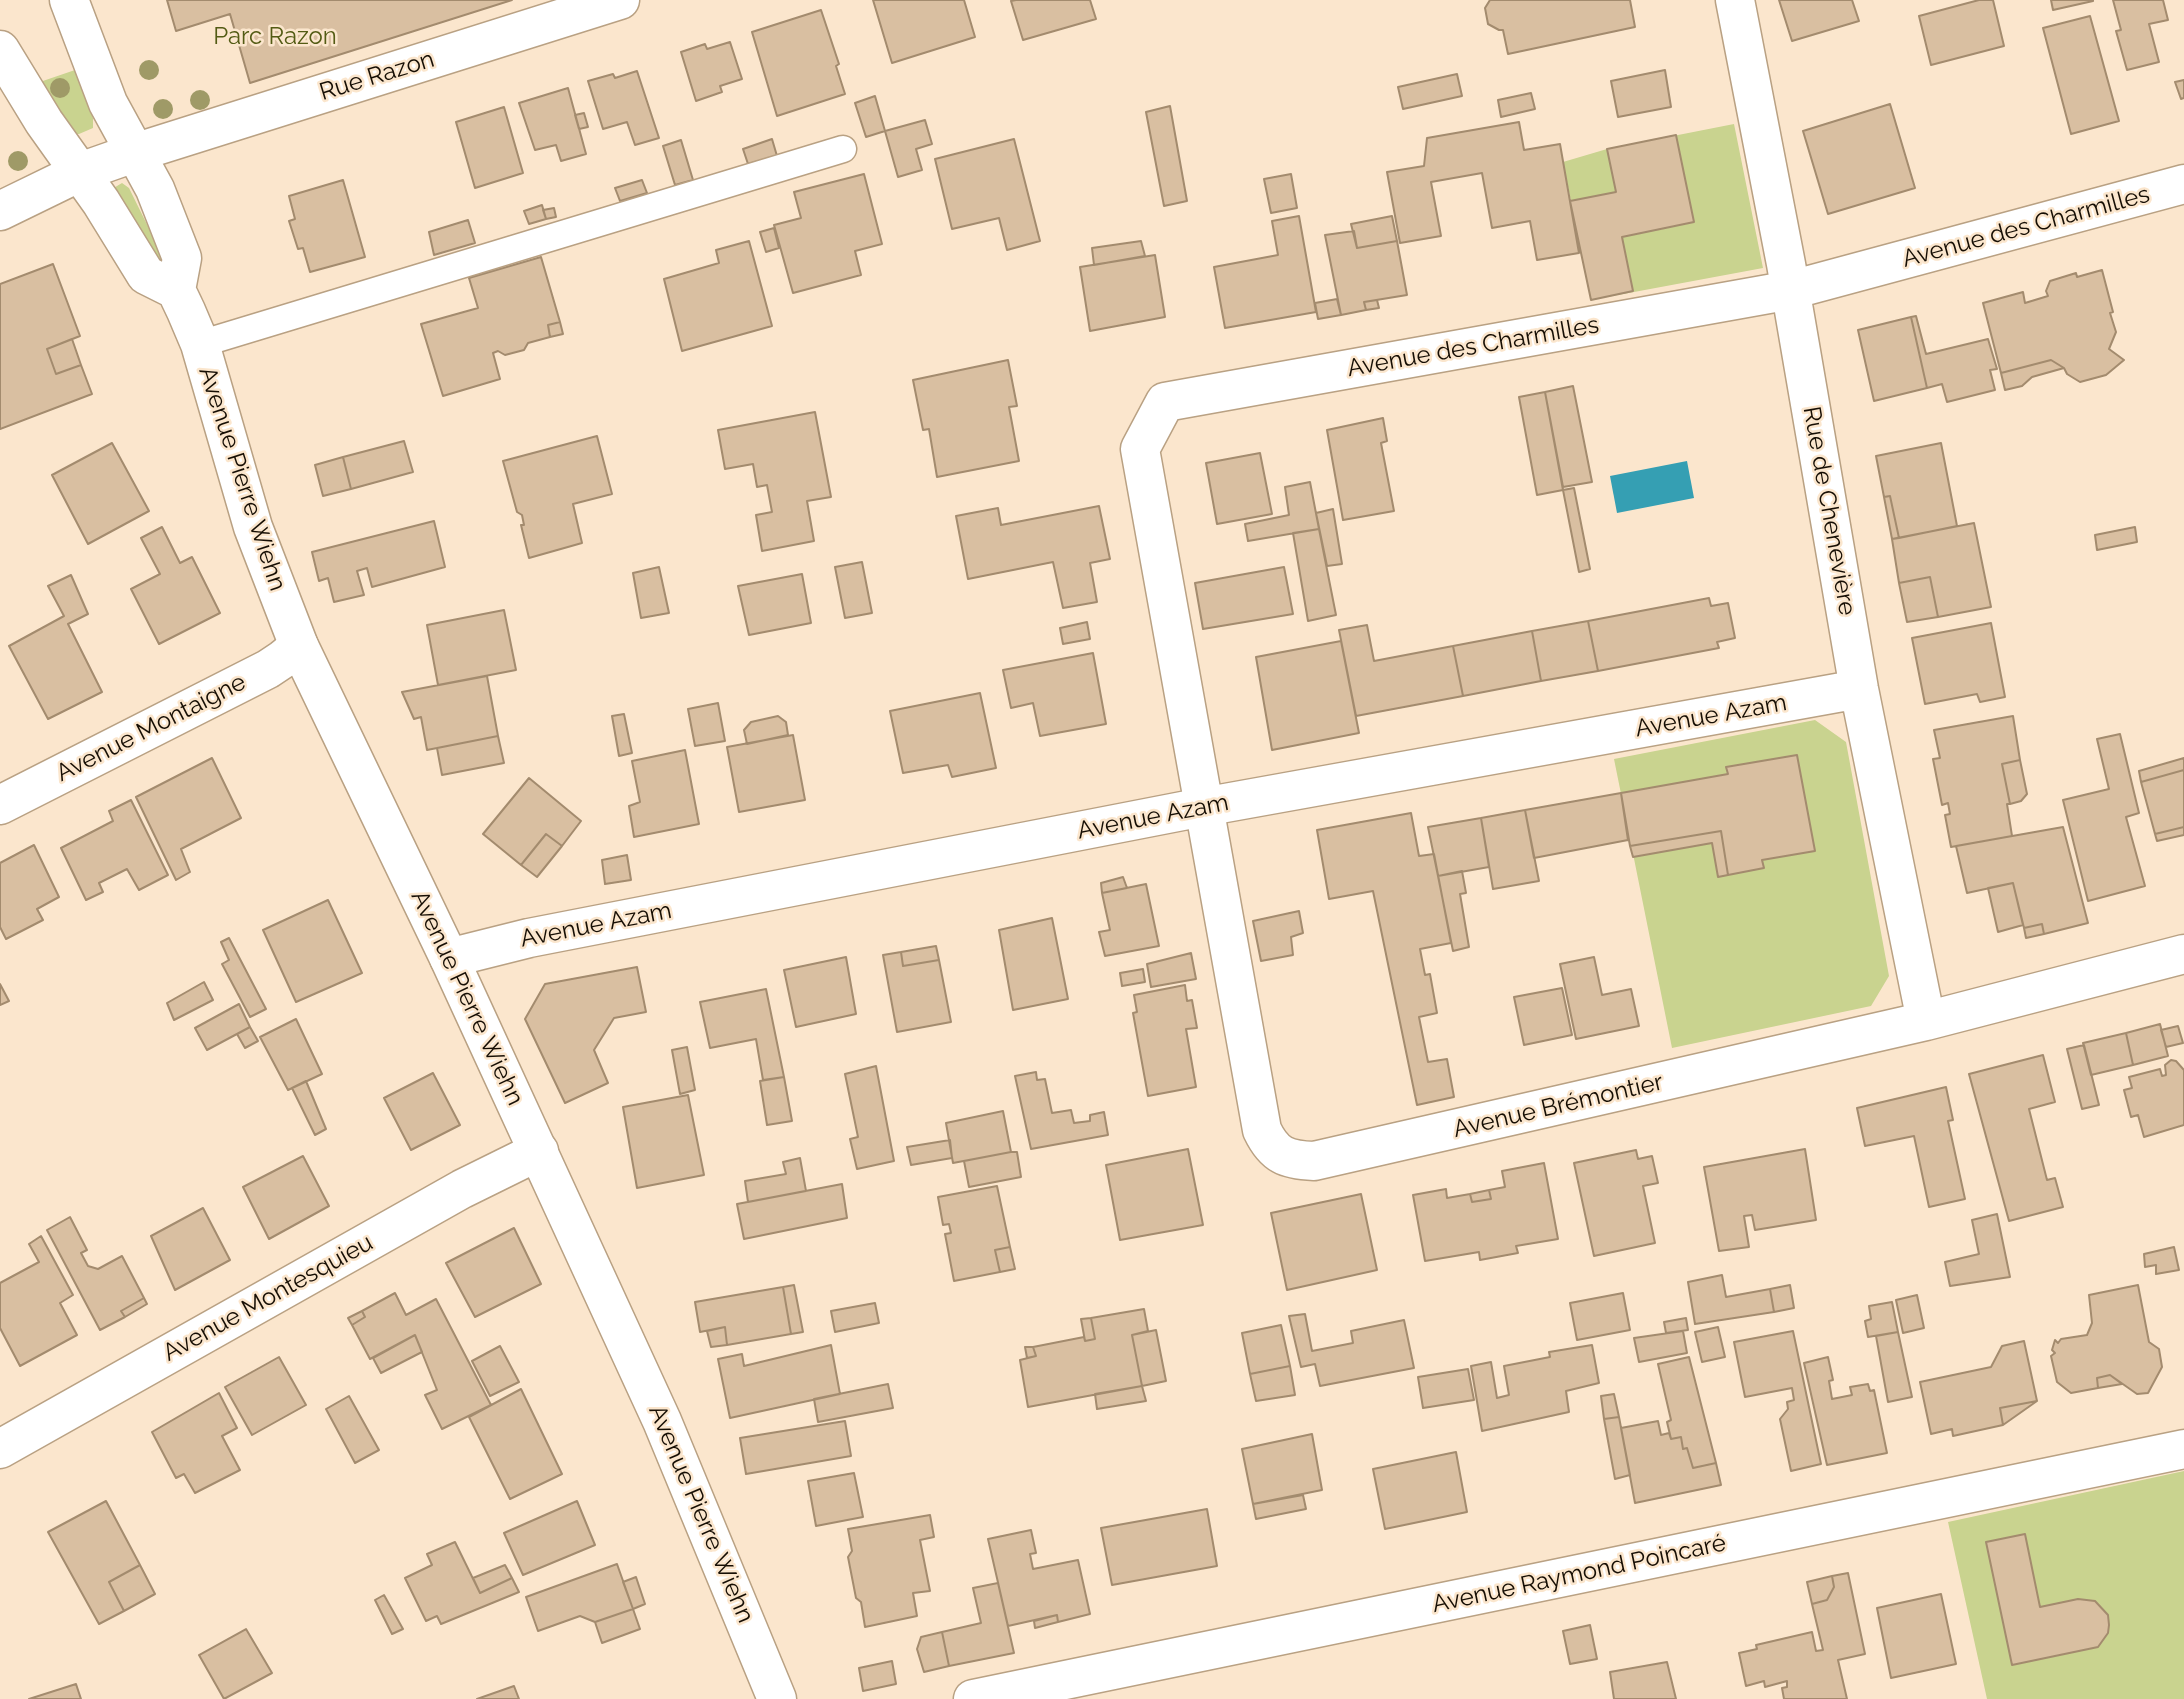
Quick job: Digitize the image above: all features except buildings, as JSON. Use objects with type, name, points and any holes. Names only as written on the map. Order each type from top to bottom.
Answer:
[{"type":"street","points":[[0,50],[44,122],[101,202],[146,275],[176,290],[182,258],[155,188],[108,103],[69,0]]},
{"type":"street","name":"Rue Razon","points":[[0,211],[80,172],[134,153],[620,0]]},
{"type":"street","name":"Rue de Chenevière","points":[[1735,0],[1791,290],[1859,689],[1926,1021]]},
{"type":"street","name":"Avenue des Charmilles","points":[[1203,807],[1140,449],[1165,402],[1791,290],[2184,184]]},
{"type":"street","name":"Avenue Pierre Wiehn","points":[[176,290],[200,344],[253,527],[299,646],[449,958],[662,1421],[777,1699]]},
{"type":"street","name":"Avenue Montaigne","points":[[0,805],[274,665],[299,646]]},
{"type":"street","name":"Avenue Azam","points":[[449,958],[529,938],[1203,807],[1859,689]]},
{"type":"street","name":"Avenue Brémontier","points":[[1203,807],[1262,1130],[1269,1145],[1297,1161],[1314,1161],[1926,1021],[2184,954]]},
{"type":"street","name":"Avenue Montesquieu","points":[[0,1449],[462,1189],[539,1151]]},
{"type":"street","name":"Avenue Raymond Poincaré","points":[[973,1699],[2184,1449]]},
{"type":"lane","points":[[200,344],[844,149]]},
{"type":"green space","points":[[75,70],[93,118],[93,128],[79,134],[69,134],[37,83]]},
{"type":"green space","points":[[1734,124],[1763,268],[1591,300],[1563,162],[1607,149]]},
{"type":"green space","points":[[122,183],[129,188],[167,265],[166,272],[112,189]]},
{"type":"green space","points":[[1815,720],[1846,742],[1889,976],[1871,1006],[1672,1048],[1614,759]]},
{"type":"green space","points":[[2184,1471],[2184,1699],[1987,1699],[1948,1522]]},
{"type":"water","points":[[1687,461],[1694,498],[1617,513],[1610,476]]},
{"type":"park label","name":"Parc Razon","points":[[275,37]]}]
